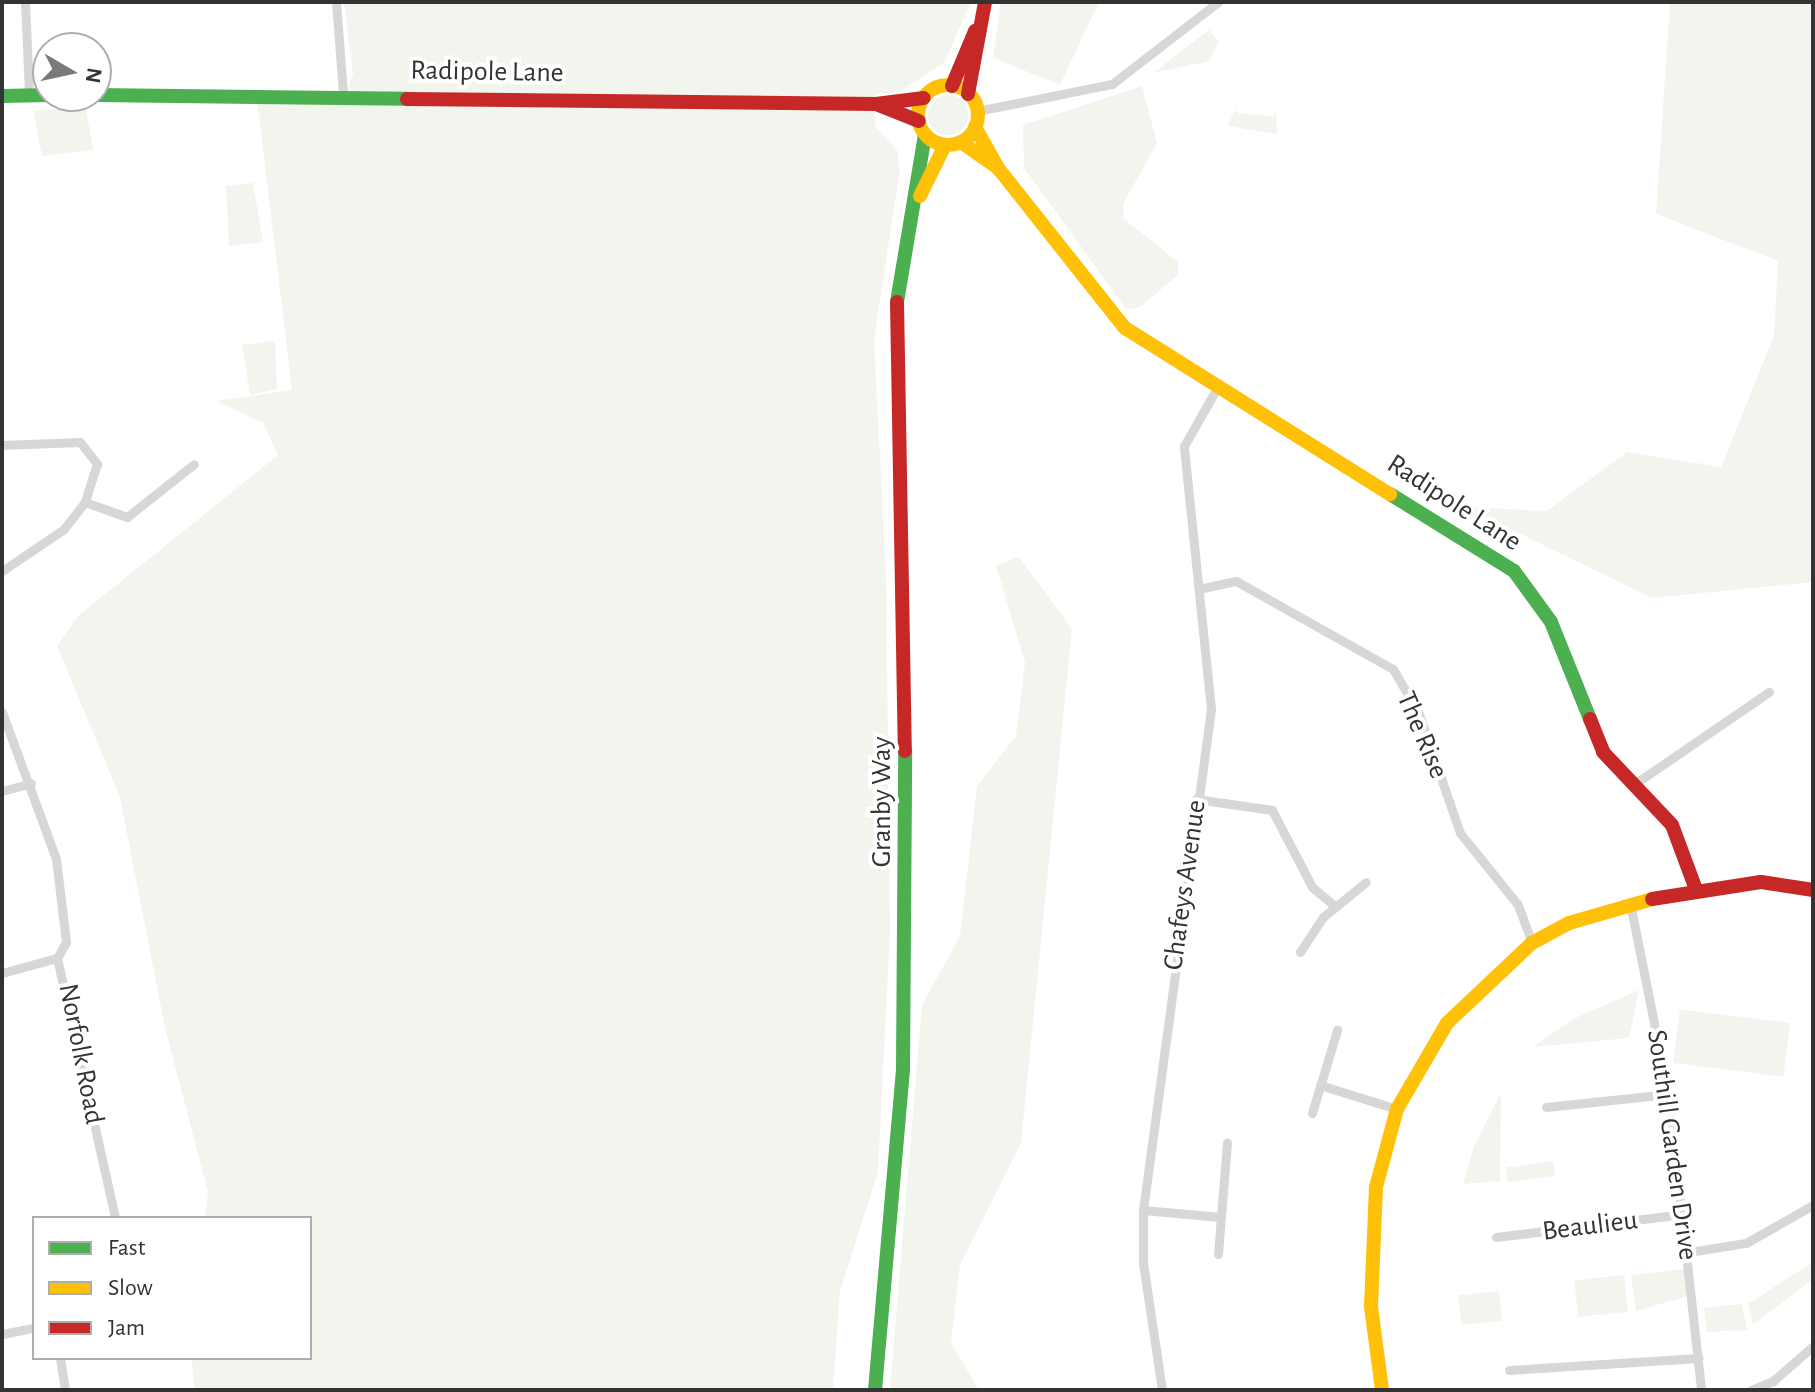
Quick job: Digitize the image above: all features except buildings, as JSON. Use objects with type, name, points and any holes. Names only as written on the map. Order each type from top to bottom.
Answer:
[{"type":"main road","points":[[968,94],[984,5]]},
{"type":"main road","points":[[952,86],[968,94],[977,111],[975,127],[953,144],[922,128],[924,98],[952,86],[984,5]]},
{"type":"main road","name":"Radipole Lane","points":[[112,95],[343,94],[876,104],[924,98]]},
{"type":"main road","points":[[2,96],[29,95]]},
{"type":"main road","name":"Radipole Lane","points":[[876,104],[922,128]]},
{"type":"main road","name":"Radipole Lane","points":[[975,127],[998,168],[1125,328],[1514,571],[1551,622],[1603,752],[1672,825],[1695,887]]},
{"type":"main road","name":"Granby Way","points":[[875,1390],[905,991],[907,635],[893,326],[922,128]]},
{"type":"main road","name":"Radipole Lane","points":[[953,144],[998,168]]},
{"type":"main road","name":"Granby Way","points":[[911,215],[953,144]]},
{"type":"main road","points":[[1382,1390],[1372,1243],[1376,1187],[1397,1109],[1447,1023],[1532,943],[1629,902],[1695,887],[1761,882],[1813,890]]},
{"type":"street","points":[[25,2],[29,95]]},
{"type":"street","points":[[336,2],[343,94]]},
{"type":"street","points":[[977,111],[1112,84],[1218,2]]},
{"type":"street","name":"Chafeys Avenue","points":[[1162,1390],[1143,1263],[1143,1210],[1196,799],[1211,709],[1203,588],[1184,446],[1217,388]]},
{"type":"street","points":[[2,445],[80,442],[97,464],[85,502],[51,542],[2,571]]},
{"type":"street","points":[[85,502],[127,517],[194,464]]},
{"type":"street","name":"The Rise","points":[[1203,588],[1236,581],[1393,669],[1419,714],[1460,833],[1518,905],[1532,943]]},
{"type":"street","points":[[1633,785],[1769,692]]},
{"type":"street","name":"Norfolk Road","points":[[2,712],[31,783],[63,904],[66,942],[57,958],[115,1216]]},
{"type":"street","points":[[2,791],[31,783]]},
{"type":"street","points":[[1196,799],[1272,810],[1312,887],[1336,907]]},
{"type":"street","points":[[1300,952],[1336,907],[1366,882]]},
{"type":"street","name":"Southill Garden Drive","points":[[1629,902],[1668,1094],[1689,1252],[1701,1390]]},
{"type":"street","points":[[2,973],[57,958]]},
{"type":"street","points":[[1312,1113],[1337,1030]]},
{"type":"street","points":[[1320,1085],[1397,1109]]},
{"type":"street","points":[[1546,1107],[1668,1094]]},
{"type":"street","points":[[1218,1254],[1227,1142]]},
{"type":"street","points":[[1689,1252],[1746,1243],[1813,1205]]},
{"type":"street","points":[[1143,1210],[1221,1217]]},
{"type":"street","name":"Beaulieu","points":[[1496,1237],[1684,1214]]},
{"type":"street","points":[[2,1334],[32,1328]]},
{"type":"street","points":[[1751,1390],[1773,1381],[1813,1346]]},
{"type":"street","points":[[1509,1370],[1699,1358]]},
{"type":"street","points":[[60,1360],[65,1390]]},
{"type":"shaded area","points":[[344,2],[971,2],[944,63],[899,92],[876,95],[875,126],[897,150],[900,169],[874,340],[886,572],[890,931],[878,1172],[840,1291],[833,1390],[195,1390],[191,1360],[312,1360],[312,1216],[205,1216],[208,1192],[165,1028],[120,797],[57,646],[78,616],[278,455],[263,423],[217,401],[292,390],[257,99],[344,101],[353,74]]},
{"type":"shaded area","points":[[1001,2],[1099,2],[1060,85],[993,58]]},
{"type":"shaded area","points":[[1670,2],[1813,2],[1813,582],[1652,598],[1465,507],[1547,511],[1627,452],[1721,467],[1774,336],[1778,261],[1656,214]]},
{"type":"shaded area","points":[[1209,30],[1219,42],[1209,61],[1153,73]]},
{"type":"shaded area","points":[[1142,86],[1157,143],[1123,204],[1124,219],[1178,262],[1178,275],[1139,308],[1126,309],[1024,168],[1023,125]]},
{"type":"shaded area","points":[[948,95],[962,101],[968,115],[962,129],[948,135],[934,129],[928,115],[934,101]]},
{"type":"shaded area","points":[[1236,106],[1235,112],[1273,117],[1276,109],[1277,134],[1228,126]]},
{"type":"shaded area","points":[[33,112],[87,112],[93,150],[42,156]]},
{"type":"shaded area","points":[[253,183],[263,242],[229,246],[226,186]]},
{"type":"shaded area","points":[[275,341],[277,389],[250,395],[242,345]]},
{"type":"shaded area","points":[[1019,557],[1072,629],[1021,1143],[960,1265],[951,1343],[979,1390],[890,1390],[922,1005],[960,936],[977,786],[1016,736],[1025,663],[996,565]]},
{"type":"shaded area","points":[[1639,990],[1629,1038],[1533,1047],[1573,1019]]},
{"type":"shaded area","points":[[1680,1009],[1790,1023],[1783,1077],[1673,1063]]},
{"type":"shaded area","points":[[1501,1093],[1500,1181],[1463,1184],[1474,1146]]},
{"type":"shaded area","points":[[1553,1161],[1555,1176],[1508,1183],[1505,1168]]},
{"type":"shaded area","points":[[1813,1262],[1813,1279],[1753,1325],[1748,1304]]},
{"type":"shaded area","points":[[1685,1269],[1688,1296],[1636,1311],[1631,1275]]},
{"type":"shaded area","points":[[1624,1275],[1628,1312],[1578,1317],[1574,1280]]},
{"type":"shaded area","points":[[1499,1291],[1502,1321],[1461,1325],[1458,1295]]},
{"type":"shaded area","points":[[1742,1304],[1747,1330],[1707,1332],[1704,1308]]},
{"type":"traffic: fast","points":[[2,96],[32,95]]},
{"type":"traffic: fast","points":[[112,95],[407,99]]},
{"type":"traffic: fast","points":[[897,302],[925,134]]},
{"type":"traffic: fast","points":[[1390,494],[1514,571],[1551,622],[1590,719]]},
{"type":"traffic: fast","points":[[875,1390],[903,1068],[905,751]]},
{"type":"traffic: slow","points":[[948,85],[969,94],[978,115],[969,136],[948,145],[927,136],[918,115],[927,94],[948,85]]},
{"type":"traffic: slow","points":[[975,127],[998,168],[1125,328],[1390,494]]},
{"type":"traffic: slow","points":[[961,142],[998,168]]},
{"type":"traffic: slow","points":[[920,196],[945,145]]},
{"type":"traffic: slow","points":[[1382,1390],[1371,1306],[1376,1187],[1397,1109],[1447,1023],[1532,943],[1569,923],[1652,899]]},
{"type":"traffic: jam","points":[[968,94],[985,2]]},
{"type":"traffic: jam","points":[[952,86],[975,31]]},
{"type":"traffic: jam","points":[[407,99],[876,104],[924,98]]},
{"type":"traffic: jam","points":[[876,104],[919,121]]},
{"type":"traffic: jam","points":[[897,302],[905,751]]},
{"type":"traffic: jam","points":[[1590,719],[1603,752],[1672,825],[1695,887]]},
{"type":"traffic: jam","points":[[1652,899],[1761,882],[1813,890]]}]
